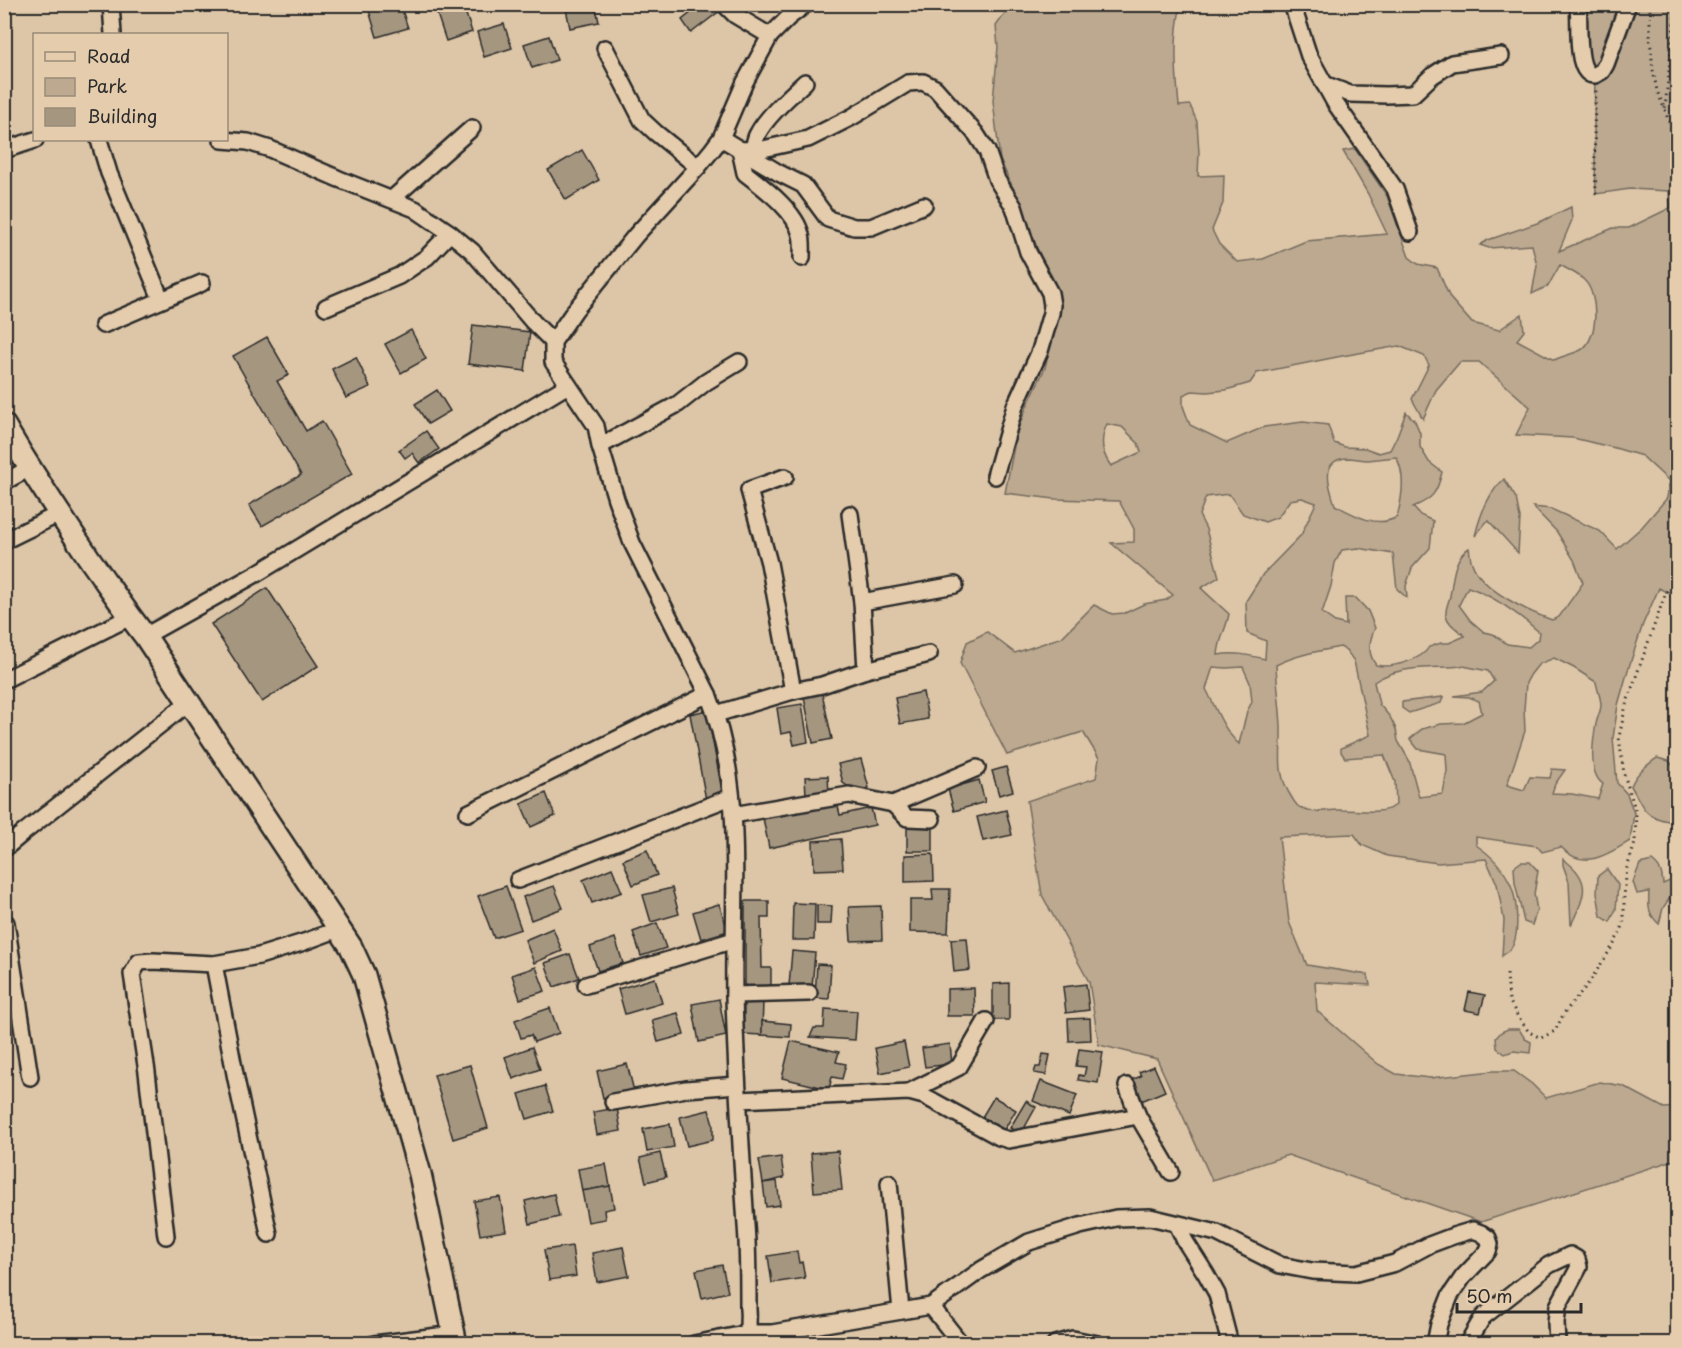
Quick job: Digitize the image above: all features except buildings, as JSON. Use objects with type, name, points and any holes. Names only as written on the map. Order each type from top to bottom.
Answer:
[{"type":"main road","points":[[4,425],[59,514],[145,636],[351,947],[364,975],[420,1174],[455,1339]]},
{"type":"street","points":[[111,4],[113,33]]},
{"type":"street","points":[[724,4],[735,15],[770,36]]},
{"type":"street","points":[[753,1338],[734,995],[736,892],[733,815],[726,762],[716,714],[708,694],[632,543],[600,446],[596,426],[553,362],[553,342],[575,310],[636,235],[698,167],[721,138],[770,36],[806,4]]},
{"type":"street","points":[[1292,4],[1309,56],[1335,103],[1395,189],[1410,232]]},
{"type":"street","points":[[1578,4],[1583,66],[1589,74],[1595,75],[1602,71],[1606,64],[1628,4]]},
{"type":"street","points":[[605,48],[642,120],[698,167]]},
{"type":"street","points":[[1324,84],[1350,94],[1413,94],[1432,76],[1452,63],[1501,56]]},
{"type":"street","points":[[802,258],[801,233],[790,213],[769,191],[745,173],[747,150],[756,136],[784,101],[805,82]]},
{"type":"street","points":[[747,150],[763,149],[808,139],[852,117],[908,83],[923,82],[935,88],[976,134],[987,151],[997,180],[1014,207],[1028,252],[1050,293],[1052,305],[1040,351],[1015,406],[995,477]]},
{"type":"street","points":[[392,199],[472,128]]},
{"type":"street","points":[[721,138],[747,150],[803,185],[828,219],[855,227],[871,228],[924,205]]},
{"type":"street","points":[[228,140],[248,142],[270,149],[415,209],[472,251],[553,342]]},
{"type":"street","points":[[4,150],[33,141]]},
{"type":"street","points":[[99,141],[109,173],[161,299]]},
{"type":"street","points":[[326,307],[399,276],[427,257],[450,233]]},
{"type":"street","points":[[103,325],[161,299],[202,284]]},
{"type":"street","points":[[600,446],[678,405],[706,382],[739,362]]},
{"type":"street","points":[[145,636],[256,574],[568,385]]},
{"type":"street","points":[[4,482],[30,468]]},
{"type":"street","points":[[785,477],[749,490],[771,574],[793,691]]},
{"type":"street","points":[[4,541],[59,514]]},
{"type":"street","points":[[850,514],[862,602],[866,670]]},
{"type":"street","points":[[862,602],[955,585]]},
{"type":"street","points":[[4,680],[130,617]]},
{"type":"street","points":[[716,714],[929,654]]},
{"type":"street","points":[[468,813],[708,694]]},
{"type":"street","points":[[4,849],[189,702]]},
{"type":"street","points":[[733,815],[849,795],[893,804],[976,768]]},
{"type":"street","points":[[518,880],[731,797]]},
{"type":"street","points":[[893,804],[906,818],[932,819]]},
{"type":"street","points":[[4,922],[6,923],[30,1077]]},
{"type":"street","points":[[166,1236],[147,1072],[132,974],[139,962],[214,964],[260,956],[339,929]]},
{"type":"street","points":[[586,985],[734,940]]},
{"type":"street","points":[[214,964],[269,1234]]},
{"type":"street","points":[[734,995],[809,993]]},
{"type":"street","points":[[909,1092],[959,1067],[986,1021]]},
{"type":"street","points":[[1127,1086],[1138,1116],[1171,1172]]},
{"type":"street","points":[[613,1102],[686,1089],[738,1092],[909,1092],[924,1095],[999,1137],[1009,1140],[1138,1116]]},
{"type":"street","points":[[889,1183],[901,1311]]},
{"type":"street","points":[[694,1344],[753,1338],[931,1306],[981,1270],[1029,1242],[1116,1218],[1150,1217],[1216,1233],[1280,1265],[1323,1272],[1356,1273],[1395,1263],[1428,1245],[1453,1236],[1473,1230],[1481,1233],[1488,1238],[1490,1244],[1488,1251],[1463,1277],[1450,1296],[1439,1324],[1435,1344]]},
{"type":"street","points":[[1177,1224],[1217,1294],[1230,1344]]},
{"type":"street","points":[[1467,1344],[1483,1317],[1550,1265],[1570,1255],[1577,1259],[1579,1267],[1558,1306],[1557,1344]]},
{"type":"street","points":[[931,1306],[960,1344]]},
{"type":"street","points":[[374,1344],[455,1339]]},
{"type":"street","points":[[1055,1344],[1073,1339],[1098,1344]]},
{"type":"path","points":[[1650,4],[1653,70],[1657,91],[1677,150]]},
{"type":"path","points":[[1665,110],[1676,4]]},
{"type":"path","points":[[1595,75],[1596,194]]},
{"type":"path","points":[[1507,974],[1509,1000],[1529,1032],[1541,1038],[1555,1031],[1564,1012],[1588,984],[1622,928],[1627,868],[1635,843],[1636,812],[1624,774],[1619,737],[1626,705],[1666,592],[1677,577]]},
{"type":"green space","points":[[1011,5],[1181,5],[1176,42],[1179,106],[1190,105],[1197,122],[1198,176],[1224,175],[1223,203],[1212,230],[1219,244],[1237,262],[1263,259],[1306,241],[1387,234],[1368,194],[1343,151],[1355,149],[1387,196],[1409,257],[1418,264],[1437,268],[1450,298],[1472,323],[1499,330],[1522,314],[1524,331],[1517,340],[1554,360],[1581,350],[1591,336],[1595,316],[1589,287],[1582,278],[1560,265],[1548,286],[1532,294],[1537,265],[1532,245],[1489,248],[1480,245],[1488,240],[1540,222],[1571,207],[1572,220],[1559,251],[1613,228],[1629,228],[1670,208],[1669,191],[1630,189],[1596,194],[1595,76],[1589,73],[1578,5],[1677,5],[1677,591],[1666,592],[1659,588],[1643,624],[1618,705],[1613,738],[1617,783],[1627,794],[1634,813],[1630,841],[1604,855],[1586,859],[1569,854],[1561,847],[1542,852],[1537,846],[1476,837],[1476,845],[1505,873],[1515,900],[1516,936],[1510,950],[1502,956],[1504,920],[1497,884],[1486,859],[1438,863],[1387,856],[1362,845],[1354,834],[1279,837],[1289,922],[1307,965],[1368,975],[1370,985],[1315,982],[1317,1011],[1378,1064],[1396,1074],[1430,1078],[1514,1071],[1546,1098],[1600,1082],[1623,1086],[1664,1108],[1677,1107],[1677,1161],[1674,1160],[1481,1222],[1288,1155],[1212,1180],[1157,1059],[1099,1045],[1089,982],[1042,895],[1027,801],[1096,778],[1099,758],[1083,732],[1007,755],[960,663],[967,642],[987,632],[1015,653],[1062,637],[1094,605],[1112,614],[1125,613],[1144,604],[1166,600],[1173,595],[1111,543],[1134,542],[1134,529],[1119,501],[1055,499],[1005,493],[1017,431],[1045,368],[1058,307],[1056,291],[1000,160],[993,101],[998,47],[996,26]],"holes":[[[1399,346],[1424,356],[1429,365],[1412,399],[1423,419],[1436,390],[1460,362],[1479,362],[1530,407],[1516,435],[1573,438],[1642,456],[1669,481],[1667,498],[1642,527],[1617,549],[1600,531],[1551,509],[1533,507],[1557,532],[1574,560],[1583,583],[1559,617],[1552,620],[1542,616],[1495,591],[1477,573],[1471,561],[1469,548],[1457,563],[1446,613],[1449,622],[1465,636],[1449,643],[1429,647],[1420,656],[1405,662],[1389,666],[1376,665],[1371,656],[1370,647],[1375,628],[1368,611],[1356,598],[1345,598],[1346,625],[1335,622],[1322,613],[1331,586],[1335,563],[1342,550],[1358,548],[1393,554],[1397,589],[1407,598],[1406,586],[1412,568],[1430,548],[1433,521],[1420,515],[1413,507],[1433,494],[1442,472],[1429,462],[1420,447],[1420,433],[1415,421],[1406,412],[1390,450],[1379,453],[1365,448],[1345,447],[1334,443],[1328,425],[1303,422],[1264,427],[1227,443],[1190,425],[1183,406],[1183,395],[1192,391],[1226,390],[1250,383],[1257,373]],[[1107,424],[1122,427],[1138,443],[1141,452],[1111,466],[1103,451],[1103,435]],[[1396,457],[1402,479],[1402,495],[1397,517],[1382,522],[1374,521],[1335,505],[1328,475],[1333,463],[1348,458],[1368,460]],[[1229,494],[1243,514],[1265,522],[1278,517],[1290,500],[1302,498],[1316,503],[1301,535],[1263,574],[1246,601],[1247,633],[1266,641],[1265,659],[1242,654],[1218,655],[1229,614],[1201,588],[1219,577],[1206,529],[1199,515],[1206,497]],[[1468,587],[1487,595],[1515,612],[1539,632],[1538,639],[1529,647],[1507,644],[1493,634],[1484,632],[1470,620],[1459,605]],[[1340,647],[1346,650],[1354,661],[1370,735],[1341,748],[1341,752],[1345,758],[1384,755],[1395,782],[1396,805],[1391,808],[1377,811],[1311,811],[1299,807],[1287,789],[1280,763],[1281,726],[1276,665],[1315,652]],[[1554,658],[1596,682],[1601,705],[1595,731],[1593,765],[1598,779],[1603,784],[1598,799],[1552,793],[1555,784],[1565,770],[1552,769],[1550,778],[1530,777],[1524,790],[1507,785],[1525,731],[1526,683],[1539,664]],[[1463,666],[1488,671],[1494,681],[1482,692],[1454,696],[1469,697],[1479,701],[1482,713],[1463,723],[1441,724],[1422,729],[1410,739],[1418,749],[1446,754],[1447,771],[1443,794],[1419,797],[1409,760],[1398,741],[1396,729],[1390,717],[1379,704],[1374,682],[1394,672]],[[1213,667],[1243,667],[1250,683],[1252,702],[1247,711],[1239,744],[1224,725],[1206,689]]]},
{"type":"green space","points":[[1504,479],[1516,498],[1520,518],[1518,553],[1488,520],[1475,536],[1485,505],[1493,491]]},
{"type":"green space","points":[[1443,697],[1441,703],[1409,713],[1402,708],[1402,702]]},
{"type":"green space","points":[[1657,758],[1669,761],[1677,767],[1677,814],[1668,821],[1648,813],[1631,786],[1645,767]]},
{"type":"green space","points":[[1563,859],[1579,874],[1584,889],[1571,925],[1569,882]]},
{"type":"green space","points":[[1652,861],[1660,871],[1663,884],[1672,880],[1677,884],[1663,908],[1659,924],[1650,910],[1649,892],[1637,894],[1633,882],[1640,864]]},
{"type":"green space","points":[[1521,862],[1530,862],[1538,871],[1534,894],[1537,910],[1532,925],[1524,922],[1515,883],[1514,867]]},
{"type":"green space","points":[[1607,869],[1618,885],[1616,909],[1610,922],[1601,916],[1597,893],[1598,876]]},
{"type":"green space","points":[[1508,1029],[1519,1029],[1525,1039],[1531,1042],[1530,1053],[1513,1051],[1505,1054],[1497,1048],[1496,1038]]}]
